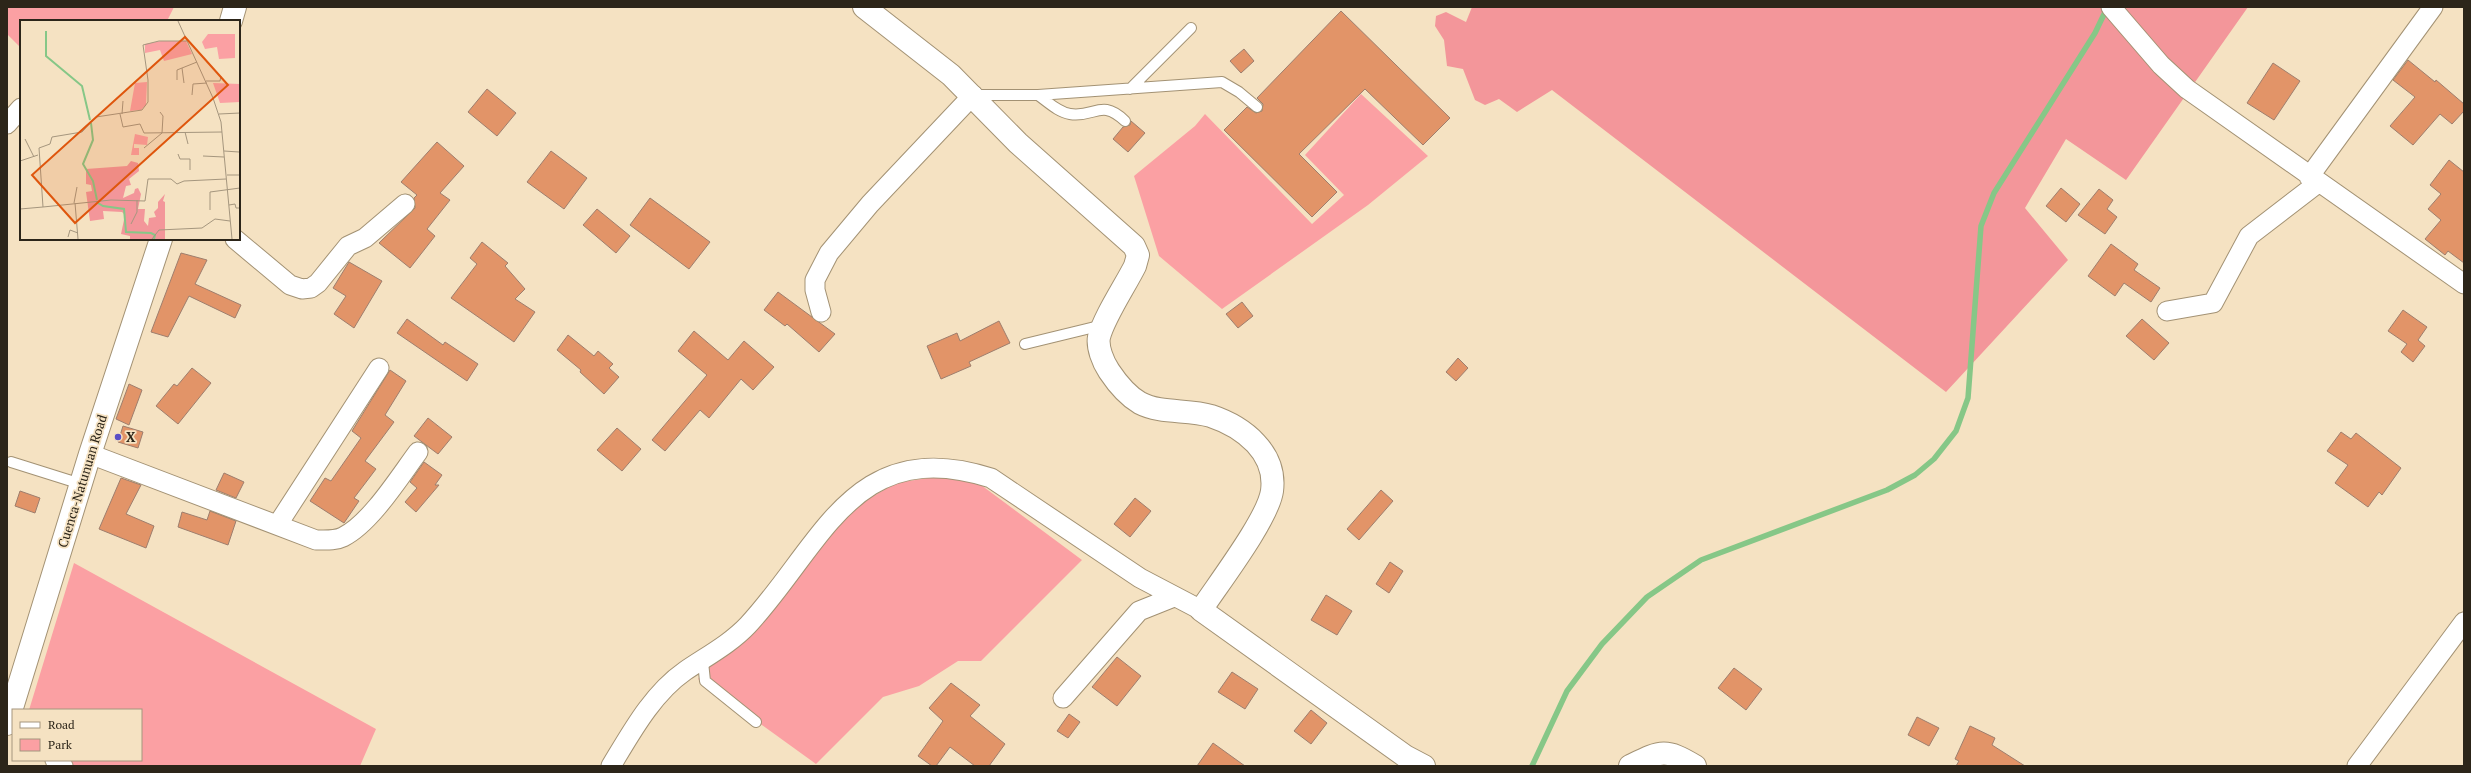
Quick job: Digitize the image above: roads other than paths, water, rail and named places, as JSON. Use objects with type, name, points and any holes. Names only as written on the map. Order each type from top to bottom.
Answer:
[{"type":"street","points":[[231,20],[235,7]]},
{"type":"street","points":[[864,7],[951,75],[973,95],[1018,143],[1134,246],[1138,255],[1135,266],[1104,324],[1099,338],[1102,361],[1121,389],[1140,403],[1162,409],[1211,416],[1250,436],[1265,454],[1272,471],[1272,492],[1264,514],[1201,610]]},
{"type":"street","points":[[2111,7],[2161,65],[2187,89],[2313,180],[2464,284]]},
{"type":"street","points":[[2167,311],[2213,303],[2250,236],[2313,180],[2433,7]]},
{"type":"street","points":[[821,312],[815,290],[815,280],[829,253],[870,204],[973,95]]},
{"type":"street","points":[[7,124],[20,109]]},
{"type":"street","points":[[236,240],[290,285],[302,289],[311,288],[318,283],[348,246],[365,238],[405,204]]},
{"type":"street","name":"Cuenca-Natunuan Road","points":[[14,709],[90,454],[161,240]]},
{"type":"street","points":[[278,524],[379,368]]},
{"type":"street","points":[[90,454],[278,524],[316,540],[330,540],[343,537],[356,528],[382,500],[418,452]]},
{"type":"street","points":[[611,766],[657,698],[685,672],[703,662],[747,626],[766,605],[820,531],[844,506],[875,482],[899,473],[915,470],[964,469],[991,478],[1140,578],[1201,610],[1405,756],[1424,766]]},
{"type":"street","points":[[1063,698],[1139,611],[1174,597]]},
{"type":"street","points":[[2357,766],[2464,622]]},
{"type":"street","name":"Cuenca-Natunuan Road","points":[[9,724],[12,714]]},
{"type":"street","points":[[1630,766],[1662,753],[1675,754],[1695,766]]},
{"type":"lane","points":[[1130,90],[1191,28]]},
{"type":"lane","points":[[973,95],[1038,95],[1130,90],[1222,82],[1239,92],[1257,107]]},
{"type":"lane","points":[[1038,95],[1065,113],[1079,114],[1104,108],[1116,112],[1125,121]]},
{"type":"lane","points":[[1025,344],[1104,324]]},
{"type":"lane","points":[[11,462],[81,484]]},
{"type":"lane","points":[[703,662],[705,681],[756,722]]},
{"type":"waterway","points":[[1532,766],[1567,691],[1602,644],[1647,597],[1701,560],[1887,490],[1915,475],[1934,459],[1956,431],[1968,398],[1981,226],[1994,193],[2095,33],[2107,8]]},
{"type":"place","name":"X","points":[[118,437]]}]
